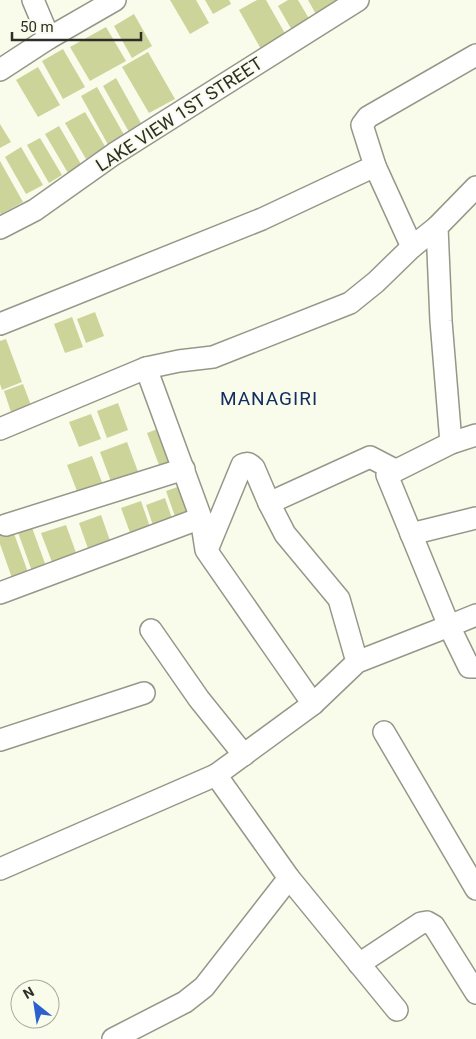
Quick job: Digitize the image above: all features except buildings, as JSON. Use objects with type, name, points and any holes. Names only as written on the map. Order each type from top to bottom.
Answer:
[{"type":"street","points":[[33,0],[49,38]]},
{"type":"street","points":[[0,70],[49,38],[115,0]]},
{"type":"street","name":"LAKE VIEW 1ST STREET","points":[[0,228],[35,210],[114,154],[358,0]]},
{"type":"street","points":[[412,247],[375,166],[363,128],[364,121],[476,55]]},
{"type":"street","points":[[0,324],[262,219],[375,166]]},
{"type":"street","points":[[0,430],[146,368],[179,361],[213,357],[350,302],[376,282],[412,247],[437,227],[476,187]]},
{"type":"street","points":[[437,227],[441,321],[451,443]]},
{"type":"street","points":[[146,368],[201,518],[206,550],[313,704]]},
{"type":"street","points":[[476,435],[451,443],[387,475],[449,626],[468,666],[476,667]]},
{"type":"street","points":[[269,503],[370,456],[395,470]]},
{"type":"street","points":[[206,550],[242,465],[250,463],[284,534],[339,600],[357,662]]},
{"type":"street","points":[[6,525],[184,469]]},
{"type":"street","points":[[0,593],[201,518]]},
{"type":"street","points":[[411,534],[476,518]]},
{"type":"street","points":[[0,869],[216,776],[313,704],[357,662],[476,615]]},
{"type":"street","points":[[151,630],[199,699],[244,755]]},
{"type":"street","points":[[0,740],[144,693]]},
{"type":"street","points":[[384,732],[474,882]]},
{"type":"street","points":[[216,776],[289,878],[397,1010]]},
{"type":"street","points":[[113,1039],[185,1002],[204,987],[289,878]]},
{"type":"street","points":[[360,964],[421,923],[427,922],[434,926],[476,993]]},
{"type":"district","name":"MANAGIRI","points":[[269,398]]}]
